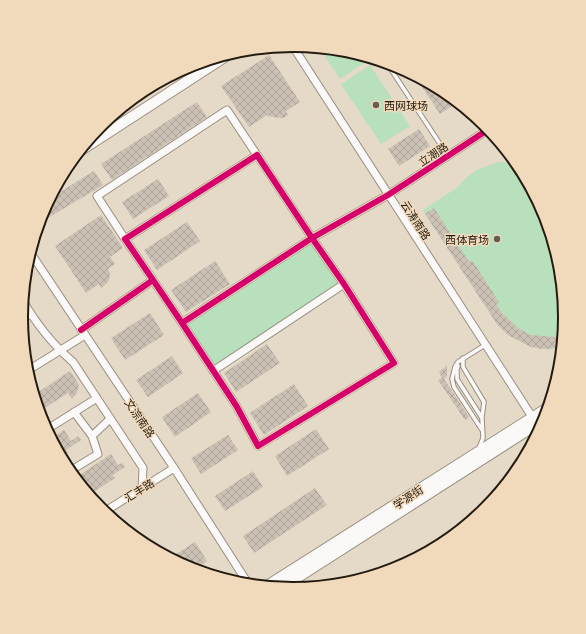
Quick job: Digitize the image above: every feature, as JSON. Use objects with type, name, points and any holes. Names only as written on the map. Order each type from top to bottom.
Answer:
[{"type":"main road","points":[[95,141],[213,64]]},
{"type":"main road","name":"学源街","points":[[275,581],[476,454],[535,425]]},
{"type":"main road","points":[[291,582],[535,426]]},
{"type":"street","name":"云涛南路","points":[[297,52],[485,345],[537,420]]},
{"type":"street","points":[[227,110],[257,155],[344,284],[394,363],[258,446],[237,407],[214,371],[96,196],[227,110]]},
{"type":"street","name":"立潮路","points":[[182,323],[312,238],[388,195],[483,133]]},
{"type":"street","points":[[125,238],[257,155]]},
{"type":"street","name":"文淙南路","points":[[34,259],[174,468],[244,578]]},
{"type":"street","points":[[33,367],[60,350],[153,280]]},
{"type":"street","points":[[214,371],[344,284]]},
{"type":"street","points":[[28,311],[60,350],[73,362],[143,468],[142,488]]},
{"type":"street","points":[[52,426],[97,398]]},
{"type":"street","points":[[74,412],[92,436],[98,454],[76,468]]},
{"type":"street","points":[[92,436],[110,419]]},
{"type":"street","name":"汇丰路","points":[[110,508],[174,468]]},
{"type":"lane","points":[[392,71],[448,156]]},
{"type":"lane","points":[[482,430],[454,387],[452,379],[455,367],[463,358],[485,345]]},
{"type":"lane","points":[[463,358],[457,369],[457,380],[482,418]]},
{"type":"lane","points":[[463,358],[463,367],[484,402],[481,445],[476,454]]},
{"type":"green space","points":[[323,54],[366,62],[340,79]]},
{"type":"green space","name":"西网球场","points":[[370,65],[410,126],[381,144],[341,84]]},
{"type":"green space","name":"西体育场","points":[[498,162],[508,163],[531,200],[549,248],[556,282],[558,317],[556,349],[543,349],[526,345],[504,331],[497,324],[423,210],[458,187],[475,171]]},
{"type":"green space","points":[[311,241],[339,284],[214,367],[186,323]]},
{"type":"building","points":[[269,55],[300,102],[286,111],[288,115],[283,118],[271,117],[267,115],[249,127],[221,86]]},
{"type":"building","points":[[421,85],[452,106],[440,114]]},
{"type":"building","points":[[197,102],[207,117],[112,180],[101,164]]},
{"type":"building","points":[[419,129],[430,146],[399,166],[388,149]]},
{"type":"building","points":[[94,171],[103,185],[47,219],[59,193]]},
{"type":"building","points":[[158,179],[169,196],[133,219],[122,202]]},
{"type":"building","points":[[434,208],[469,262],[472,260],[499,302],[496,304],[502,313],[518,328],[530,335],[557,337],[556,348],[543,349],[531,347],[508,335],[497,324],[425,214]]},
{"type":"building","points":[[101,215],[123,248],[110,257],[115,264],[108,269],[110,273],[109,280],[106,284],[101,288],[99,284],[86,293],[55,246]]},
{"type":"building","points":[[187,222],[200,241],[157,270],[144,250]]},
{"type":"building","points":[[215,261],[230,284],[186,312],[171,290]]},
{"type":"building","points":[[150,313],[164,335],[125,360],[111,338]]},
{"type":"building","points":[[267,344],[280,363],[236,392],[224,373]]},
{"type":"building","points":[[172,356],[183,373],[148,397],[136,380]]},
{"type":"building","points":[[447,366],[447,376],[444,379],[469,417],[465,420],[438,380],[442,378],[439,372]]},
{"type":"building","points":[[70,371],[79,385],[77,393],[72,399],[68,393],[44,408],[39,392]]},
{"type":"building","points":[[294,384],[308,406],[264,435],[250,413]]},
{"type":"building","points":[[198,393],[211,412],[175,437],[162,417]]},
{"type":"building","points":[[316,429],[329,449],[287,476],[275,456]]},
{"type":"building","points":[[64,430],[71,441],[78,436],[81,440],[66,450],[68,453],[67,454],[56,436]]},
{"type":"building","points":[[228,435],[238,450],[201,474],[191,458]]},
{"type":"building","points":[[111,454],[118,465],[122,463],[125,467],[113,475],[115,478],[94,492],[80,474]]},
{"type":"building","points":[[253,471],[263,487],[225,511],[215,496]]},
{"type":"building","points":[[315,488],[327,505],[254,553],[243,536]]},
{"type":"building","points":[[195,542],[207,561],[201,565],[175,555]]},
{"type":"cycle path","points":[[182,323],[237,407],[258,446],[394,363],[344,284],[312,238],[388,195],[483,133]]},
{"type":"cycle path","points":[[81,330],[153,280],[125,239],[257,155],[312,238],[182,323],[153,280]]},
{"type":"place","name":"西网球场","points":[[376,105]]},
{"type":"place","name":"西体育场","points":[[497,239]]}]
